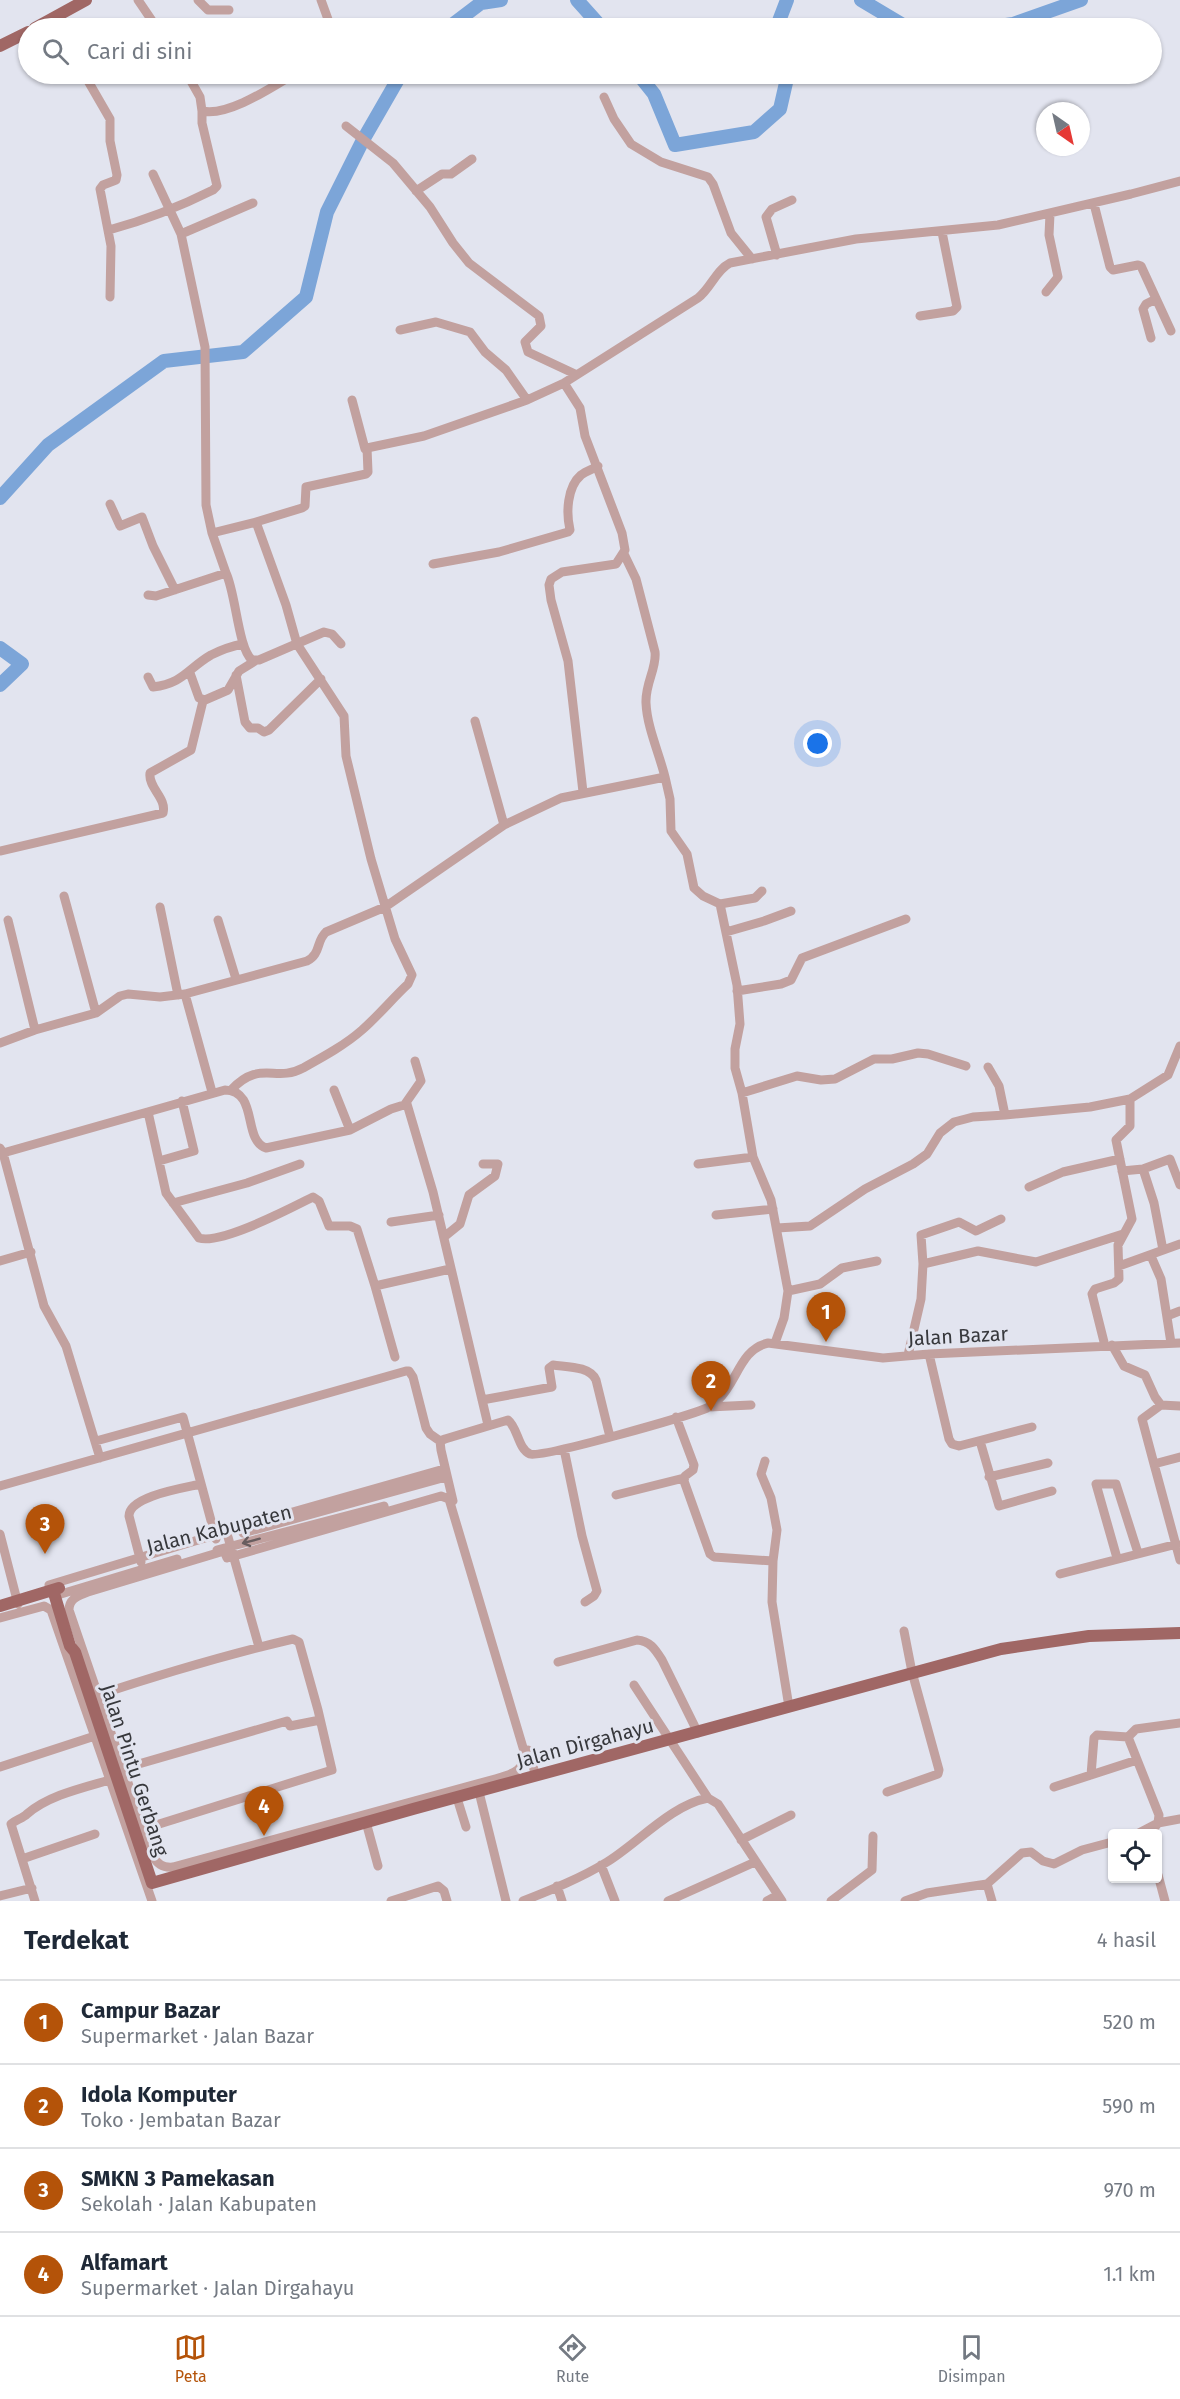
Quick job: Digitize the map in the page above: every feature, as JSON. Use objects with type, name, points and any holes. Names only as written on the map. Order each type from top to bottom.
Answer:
[{"type":"main road","points":[[53,18],[86,0]]},
{"type":"main road","points":[[0,45],[18,37]]},
{"type":"main road","name":"Jalan Kabupaten","points":[[0,1606],[57,1592]]},
{"type":"main road","name":"Jalan Pintu Gerbang","points":[[57,1592],[63,1614],[76,1643],[75,1652],[95,1696],[100,1735],[139,1830],[152,1883]]},
{"type":"main road","name":"Jalan Kabupaten","points":[[0,1611],[18,1601]]},
{"type":"main road","name":"Jalan Dirgahayu","points":[[152,1883],[912,1672],[1029,1643],[1113,1634],[1180,1633]]},
{"type":"street","points":[[138,0],[150,18]]},
{"type":"street","points":[[198,0],[208,10],[229,10]]},
{"type":"street","points":[[321,0],[328,18]]},
{"type":"street","points":[[89,84],[111,124],[110,141],[117,176],[116,180],[103,185],[100,189],[109,230],[110,297]]},
{"type":"street","points":[[109,230],[169,210],[217,186],[202,123],[200,97],[193,84]]},
{"type":"street","points":[[202,111],[216,111],[277,84]]},
{"type":"street","points":[[604,97],[614,119],[632,144],[661,162],[708,177],[713,184],[731,233],[752,259]]},
{"type":"street","points":[[350,129],[393,163],[469,263],[539,316],[541,326],[525,342],[528,352],[575,374]]},
{"type":"street","points":[[416,191],[442,174],[451,174],[472,159]]},
{"type":"street","points":[[153,174],[181,234],[205,347],[206,506],[212,533],[234,594],[243,644],[246,653],[255,661]]},
{"type":"street","points":[[365,449],[424,436],[527,400],[564,382],[698,298],[709,289],[726,265],[856,239],[998,225],[1094,204],[1180,181]]},
{"type":"street","points":[[777,255],[766,217],[772,208],[792,200]]},
{"type":"street","points":[[181,234],[253,203]]},
{"type":"street","points":[[1094,204],[1111,269],[1140,265],[1171,331]]},
{"type":"street","points":[[1046,292],[1058,277],[1049,235],[1050,214]]},
{"type":"street","points":[[920,316],[952,311],[957,308],[942,232]]},
{"type":"street","points":[[1151,338],[1143,309],[1146,304],[1156,299]]},
{"type":"street","points":[[400,330],[436,322],[470,332],[485,352],[506,370],[527,400]]},
{"type":"street","points":[[564,382],[580,408],[585,436],[622,532],[624,554],[636,579],[655,652],[656,661],[648,680],[646,704],[670,799],[671,831],[685,850],[694,888],[703,896],[720,904],[755,898],[762,891]]},
{"type":"street","points":[[212,533],[304,507],[306,487],[366,474],[368,472],[365,449],[352,400]]},
{"type":"street","points":[[432,564],[499,552],[568,532],[570,530],[568,517],[570,497],[575,484],[584,474],[598,466]]},
{"type":"street","points":[[110,504],[120,526],[139,516],[143,518],[153,546],[175,590]]},
{"type":"street","points":[[231,1090],[242,1079],[253,1074],[295,1072],[304,1068],[361,1030],[408,984],[412,972],[395,939],[385,907],[346,756],[344,716],[297,644],[286,605],[256,522]]},
{"type":"street","points":[[584,792],[568,662],[549,585],[556,575],[608,567],[616,564],[624,554]]},
{"type":"street","points":[[148,596],[156,596],[226,573]]},
{"type":"street","points":[[203,701],[228,690],[233,685],[236,675],[255,661],[329,632],[341,644]]},
{"type":"street","points":[[148,677],[151,685],[155,687],[172,683],[190,673],[211,655],[243,644]]},
{"type":"street","points":[[190,673],[198,696],[203,701]]},
{"type":"street","points":[[236,675],[245,722],[250,728],[258,728],[264,732],[269,730],[321,679]]},
{"type":"street","points":[[0,850],[163,813],[164,805],[150,781],[150,773],[191,750],[203,701]]},
{"type":"street","points":[[475,721],[504,825]]},
{"type":"street","points":[[0,1043],[35,1030],[96,1013],[120,996],[128,994],[160,997],[181,995],[312,959],[318,951],[321,936],[326,932],[385,907],[504,825],[561,798],[665,777]]},
{"type":"street","points":[[64,896],[96,1013]]},
{"type":"street","points":[[709,1407],[726,1393],[745,1360],[756,1347],[775,1342],[784,1318],[788,1291],[773,1209],[767,1188],[753,1157],[734,1059],[740,1024],[737,991],[720,904]]},
{"type":"street","points":[[160,907],[181,995],[212,1092]]},
{"type":"street","points":[[726,932],[790,911]]},
{"type":"street","points":[[8,920],[35,1030]]},
{"type":"street","points":[[218,920],[236,979]]},
{"type":"street","points":[[737,991],[781,984],[791,980],[802,958],[906,920]]},
{"type":"street","points":[[777,1228],[810,1226],[864,1188],[913,1164],[927,1154],[940,1133],[954,1122],[973,1117],[1090,1107],[1130,1100],[1168,1075],[1180,1046]]},
{"type":"street","points":[[742,1093],[797,1076],[821,1080],[835,1079],[874,1059],[892,1059],[918,1053],[966,1066]]},
{"type":"street","points":[[100,1458],[66,1346],[44,1306],[31,1252],[1,1152],[212,1092],[231,1090],[244,1101],[258,1142],[262,1147],[270,1148],[350,1130],[405,1104],[421,1081],[416,1061]]},
{"type":"street","points":[[988,1067],[999,1086],[1005,1115]]},
{"type":"street","points":[[334,1090],[350,1130]]},
{"type":"street","points":[[1130,1100],[1130,1126],[1116,1140],[1132,1219],[1118,1245],[1117,1281],[1095,1289],[1092,1294],[1109,1345],[1124,1366],[1145,1375],[1161,1405]]},
{"type":"street","points":[[159,1161],[194,1151],[182,1101]]},
{"type":"street","points":[[405,1104],[410,1108],[444,1237],[488,1425]]},
{"type":"street","points":[[148,1112],[163,1184],[196,1236],[205,1240],[256,1223],[315,1197],[329,1226],[350,1226],[357,1229],[394,1357]]},
{"type":"street","points":[[698,1164],[753,1157]]},
{"type":"street","points":[[1029,1187],[1063,1172],[1120,1159]]},
{"type":"street","points":[[1122,1172],[1143,1169],[1170,1159],[1180,1185]]},
{"type":"street","points":[[444,1237],[460,1224],[469,1195],[495,1176],[498,1164],[495,1162],[483,1164]]},
{"type":"street","points":[[173,1203],[247,1183],[300,1164]]},
{"type":"street","points":[[1143,1169],[1154,1203],[1163,1250]]},
{"type":"street","points":[[716,1215],[773,1209]]},
{"type":"street","points":[[391,1222],[438,1215]]},
{"type":"street","points":[[908,1355],[921,1299],[923,1264],[921,1237],[923,1234],[962,1222],[972,1231],[976,1231],[1002,1220]]},
{"type":"street","points":[[976,1231],[978,1251]]},
{"type":"street","points":[[923,1264],[978,1251],[1036,1262],[1123,1234]]},
{"type":"street","points":[[1119,1266],[1180,1244]]},
{"type":"street","points":[[0,1261],[31,1252]]},
{"type":"street","points":[[1151,1256],[1161,1279],[1167,1316],[1175,1343]]},
{"type":"street","points":[[788,1291],[820,1284],[842,1268],[877,1261]]},
{"type":"street","points":[[375,1286],[450,1269]]},
{"type":"street","points":[[1167,1316],[1180,1311]]},
{"type":"street","name":"Jalan Bazar","points":[[775,1342],[869,1357],[908,1355],[931,1363],[1109,1345],[1175,1343]]},
{"type":"street","points":[[931,1363],[952,1444],[959,1446],[1032,1427]]},
{"type":"street","points":[[482,1400],[552,1387],[549,1368],[552,1366],[588,1371],[594,1374],[610,1437]]},
{"type":"street","points":[[0,1486],[409,1371],[413,1377],[427,1431],[440,1441],[445,1473],[536,1776]]},
{"type":"street","points":[[440,1441],[488,1425],[510,1421],[525,1450],[529,1453],[540,1454],[610,1437],[709,1407],[751,1405]]},
{"type":"street","points":[[1180,1406],[1161,1405],[1142,1419],[1180,1560]]},
{"type":"street","points":[[96,1441],[183,1417],[216,1542],[445,1473]]},
{"type":"street","points":[[616,1495],[684,1478],[693,1470],[694,1465],[676,1417]]},
{"type":"street","points":[[980,1441],[999,1506],[1052,1491]]},
{"type":"street","points":[[564,1449],[582,1536],[597,1591],[585,1602]]},
{"type":"street","points":[[1154,1464],[1180,1457]]},
{"type":"street","points":[[765,1461],[761,1474],[769,1493],[777,1530],[773,1561],[772,1602],[789,1707]]},
{"type":"street","points":[[989,1477],[1048,1463]]},
{"type":"street","name":"Jalan Kabupaten","points":[[230,1542],[445,1473]]},
{"type":"street","points":[[684,1478],[705,1545],[710,1554],[714,1557],[773,1561]]},
{"type":"street","points":[[0,1601],[18,1601],[140,1560],[129,1516],[132,1506],[142,1500],[201,1484]]},
{"type":"street","points":[[1117,1558],[1096,1484],[1116,1484],[1138,1553]]},
{"type":"street","name":"Jalan Kabupaten","points":[[57,1592],[140,1560],[216,1542],[230,1542],[450,1489]]},
{"type":"street","points":[[95,1696],[259,1647],[297,1640],[321,1720],[332,1770],[139,1830],[155,1860],[164,1867],[173,1867],[517,1772],[524,1764],[524,1751],[448,1497],[441,1496],[227,1558],[224,1551],[75,1598],[71,1602],[69,1610],[152,1901]]},
{"type":"street","points":[[0,1534],[18,1601]]},
{"type":"street","name":"Jalan Kabupaten","points":[[57,1592],[163,1562],[216,1542]]},
{"type":"street","points":[[230,1542],[259,1647]]},
{"type":"street","points":[[1060,1574],[1177,1544]]},
{"type":"street","points":[[0,1618],[44,1606],[51,1610],[100,1735],[0,1767]]},
{"type":"street","points":[[887,1792],[938,1774],[938,1762],[912,1672],[904,1631]]},
{"type":"street","points":[[558,1662],[637,1640],[643,1641],[655,1649],[662,1660],[698,1733]]},
{"type":"street","points":[[634,1685],[708,1798],[718,1804],[780,1898],[767,1901]]},
{"type":"street","points":[[35,1901],[11,1826],[14,1821],[26,1815],[34,1807],[117,1774],[287,1721],[290,1726],[321,1720]]},
{"type":"street","points":[[1091,1774],[1094,1738],[1097,1735],[1128,1737],[1136,1729],[1180,1723]]},
{"type":"street","points":[[1128,1737],[1159,1811],[1158,1823],[1154,1829]]},
{"type":"street","points":[[1054,1787],[1137,1760]]},
{"type":"street","points":[[479,1792],[506,1901]]},
{"type":"street","points":[[457,1798],[466,1827]]},
{"type":"street","points":[[523,1901],[601,1865],[659,1823],[696,1802],[708,1798]]},
{"type":"street","points":[[741,1840],[791,1815]]},
{"type":"street","points":[[1145,1829],[1158,1823],[1180,1819]]},
{"type":"street","points":[[366,1822],[378,1866]]},
{"type":"street","points":[[22,1859],[95,1834]]},
{"type":"street","points":[[831,1901],[872,1870],[873,1836]]},
{"type":"street","points":[[905,1901],[927,1893],[987,1884],[1022,1853],[1031,1852],[1043,1861],[1054,1864],[1082,1850],[1108,1843]]},
{"type":"street","points":[[668,1901],[755,1862]]},
{"type":"street","points":[[601,1865],[615,1901]]},
{"type":"street","name":"Jalan Pintu Gerbang","points":[[152,1883],[158,1901]]},
{"type":"street","points":[[1160,1883],[1165,1901]]},
{"type":"street","points":[[987,1884],[992,1901]]},
{"type":"street","points":[[391,1901],[438,1886],[444,1891],[447,1901]]},
{"type":"street","points":[[557,1886],[561,1901]]},
{"type":"street","points":[[6,1897],[32,1888]]},
{"type":"waterway","points":[[461,18],[481,3],[501,0]]},
{"type":"waterway","points":[[577,0],[593,18]]},
{"type":"waterway","points":[[780,18],[787,0]]},
{"type":"waterway","points":[[861,0],[891,18]]},
{"type":"waterway","points":[[1030,18],[1081,0]]},
{"type":"waterway","points":[[0,498],[48,445],[164,361],[243,352],[306,297],[327,212],[363,140],[395,84]]},
{"type":"waterway","points":[[646,84],[654,94],[675,145],[754,132],[780,109],[786,84]]},
{"type":"waterway","points":[[0,648],[22,664],[0,685]]},
{"type":"place","name":"Campur Bazar","points":[[826,1342]]},
{"type":"place","name":"Idola Komputer","points":[[711,1411]]},
{"type":"place","name":"SMKN 3 Pamekasan","points":[[45,1554]]},
{"type":"place","name":"Alfamart","points":[[264,1836]]}]
